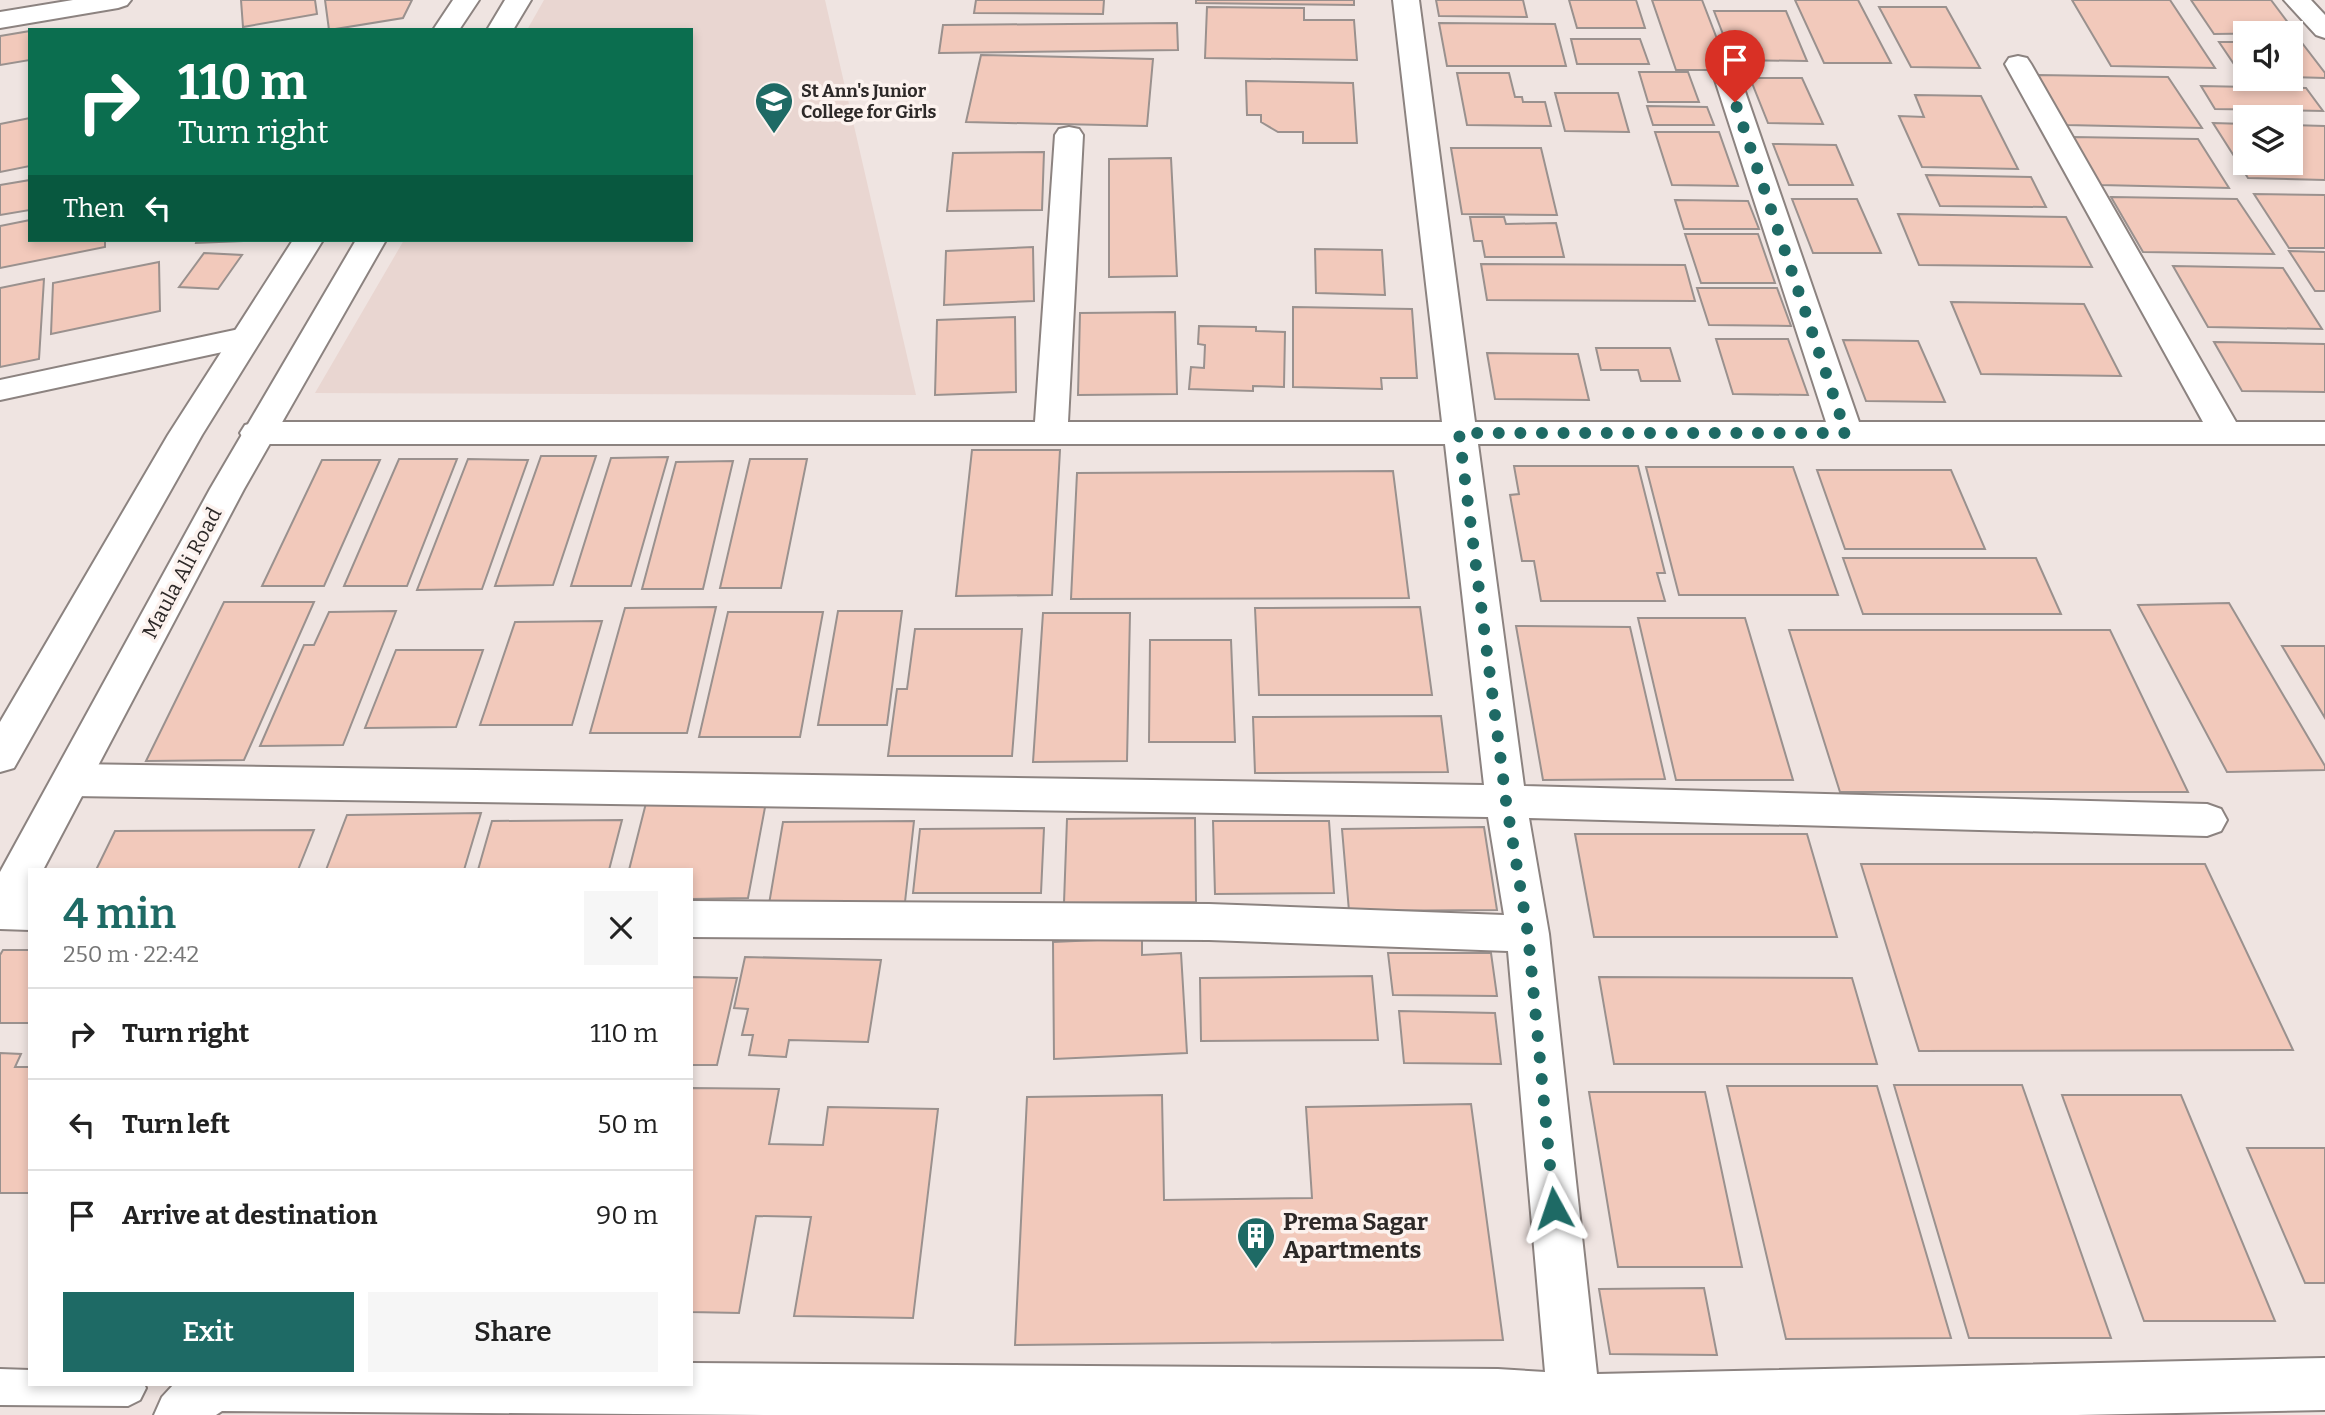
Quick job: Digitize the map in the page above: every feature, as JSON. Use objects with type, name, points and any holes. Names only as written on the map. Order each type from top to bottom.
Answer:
[{"type":"street","points":[[447,28],[466,0]]},
{"type":"street","points":[[501,28],[519,0]]},
{"type":"street","points":[[1406,0],[1506,801],[1528,934],[1574,1408]]},
{"type":"street","points":[[2297,0],[2325,30]]},
{"type":"street","points":[[0,19],[65,4],[120,7]]},
{"type":"street","points":[[2018,64],[2226,433]]},
{"type":"street","points":[[1727,77],[1846,433]]},
{"type":"street","points":[[1051,433],[1069,135]]},
{"type":"street","points":[[0,757],[244,338],[308,242]]},
{"type":"street","name":"Maula Ali Road","points":[[0,911],[257,433],[310,338],[370,242]]},
{"type":"street","points":[[0,390],[244,338]]},
{"type":"street","points":[[257,433],[2325,433]]},
{"type":"street","points":[[72,780],[1506,801],[2207,820]]},
{"type":"street","points":[[0,911],[28,912]]},
{"type":"street","points":[[693,919],[1209,922],[1528,934]]},
{"type":"street","points":[[346,1386],[1498,1395],[1574,1408],[2325,1384]]},
{"type":"street","points":[[180,1415],[201,1394],[216,1386]]},
{"type":"lane","points":[[0,1387],[128,1388]]},
{"type":"shaded area","name":"St Ann's Junior College for Girls","points":[[544,0],[825,0],[916,395],[315,393],[403,242],[693,242],[693,28],[528,28]]},
{"type":"building","points":[[241,0],[315,0],[317,14],[243,27]]},
{"type":"building","points":[[325,0],[412,0],[403,18],[329,28]]},
{"type":"building","points":[[976,0],[1104,0],[1103,14],[974,13]]},
{"type":"building","points":[[1196,0],[1354,0],[1354,5],[1196,3]]},
{"type":"building","points":[[1436,0],[1523,0],[1527,17],[1439,16]]},
{"type":"building","points":[[1569,0],[1636,0],[1645,28],[1577,28]]},
{"type":"building","points":[[1652,0],[1702,0],[1729,70],[1676,70]]},
{"type":"building","points":[[1795,0],[1858,0],[1891,63],[1824,63]]},
{"type":"building","points":[[2072,0],[2170,0],[2215,68],[2111,66]]},
{"type":"building","points":[[2191,0],[2271,0],[2287,21],[2233,21],[2233,34],[2214,34]]},
{"type":"building","points":[[1207,7],[1304,8],[1304,20],[1354,20],[1357,60],[1205,58]]},
{"type":"building","points":[[1879,7],[1946,7],[1980,68],[1911,67]]},
{"type":"building","points":[[1714,11],[1786,11],[1807,61],[1733,60]]},
{"type":"building","points":[[1177,23],[1178,50],[939,53],[943,25]]},
{"type":"building","points":[[1439,23],[1555,24],[1566,66],[1447,66]]},
{"type":"building","points":[[28,31],[28,60],[0,65],[0,36]]},
{"type":"building","points":[[1571,39],[1640,39],[1649,64],[1577,64]]},
{"type":"building","points":[[2219,42],[2233,42],[2233,63]]},
{"type":"building","points":[[2303,44],[2325,73],[2325,78],[2303,77]]},
{"type":"building","points":[[981,55],[1153,59],[1147,126],[966,122]]},
{"type":"building","points":[[1639,72],[1688,72],[1699,102],[1648,102]]},
{"type":"building","points":[[1457,73],[1509,73],[1515,97],[1522,97],[1523,102],[1545,102],[1551,126],[1467,125]]},
{"type":"building","points":[[2037,75],[2168,77],[2202,128],[2066,125]]},
{"type":"building","points":[[1750,78],[1802,78],[1823,124],[1768,123]]},
{"type":"building","points":[[1246,81],[1353,83],[1357,143],[1303,143],[1303,132],[1278,132],[1261,122],[1261,115],[1247,115]]},
{"type":"building","points":[[2201,86],[2233,87],[2233,91],[2303,91],[2303,88],[2306,88],[2323,111],[2303,111],[2303,105],[2233,105],[2233,109],[2215,109]]},
{"type":"building","points":[[1555,93],[1618,93],[1629,132],[1565,131]]},
{"type":"building","points":[[1915,95],[1981,96],[2018,169],[1922,167],[1899,116],[1924,117]]},
{"type":"building","points":[[1647,106],[1707,107],[1714,125],[1653,125]]},
{"type":"building","points":[[28,118],[28,166],[0,172],[0,124]]},
{"type":"building","points":[[2213,123],[2233,124],[2233,154]]},
{"type":"building","points":[[2303,125],[2325,126],[2325,180],[2248,178],[2246,175],[2303,175]]},
{"type":"building","points":[[1655,132],[1719,132],[1738,186],[1672,185]]},
{"type":"building","points":[[2072,137],[2198,139],[2229,188],[2100,185]]},
{"type":"building","points":[[1773,144],[1836,145],[1853,185],[1789,185]]},
{"type":"building","points":[[1451,148],[1541,148],[1557,215],[1462,214]]},
{"type":"building","points":[[1044,152],[1042,210],[947,211],[953,153]]},
{"type":"building","points":[[1171,158],[1177,276],[1109,277],[1109,159]]},
{"type":"building","points":[[1926,175],[2031,177],[2046,207],[1940,206]]},
{"type":"building","points":[[28,180],[28,210],[0,215],[0,185]]},
{"type":"building","points":[[2254,194],[2325,195],[2325,248],[2289,248]]},
{"type":"building","points":[[2111,197],[2237,199],[2274,254],[2143,252]]},
{"type":"building","points":[[1792,199],[1857,199],[1881,253],[1813,253]]},
{"type":"building","points":[[1675,200],[1748,201],[1759,229],[1684,229]]},
{"type":"building","points":[[1898,214],[2066,217],[2092,267],[1919,265]]},
{"type":"building","points":[[1470,217],[1504,217],[1506,224],[1556,223],[1564,257],[1485,257],[1482,241],[1474,241]]},
{"type":"building","points":[[28,220],[28,242],[105,242],[105,247],[0,268],[0,226]]},
{"type":"building","points":[[1685,234],[1758,234],[1775,283],[1701,283]]},
{"type":"building","points":[[1033,247],[1034,301],[944,305],[946,251]]},
{"type":"building","points":[[1315,249],[1382,250],[1385,295],[1316,293]]},
{"type":"building","points":[[2289,251],[2325,252],[2325,291],[2315,291]]},
{"type":"building","points":[[204,253],[242,255],[218,289],[179,287]]},
{"type":"building","points":[[159,262],[160,311],[51,334],[53,283]]},
{"type":"building","points":[[1481,264],[1685,265],[1695,301],[1487,300]]},
{"type":"building","points":[[2173,266],[2283,268],[2322,329],[2208,327]]},
{"type":"building","points":[[44,279],[39,359],[0,367],[0,288]]},
{"type":"building","points":[[1697,288],[1777,288],[1791,326],[1709,325]]},
{"type":"building","points":[[1951,302],[2084,304],[2121,376],[1981,374]]},
{"type":"building","points":[[1293,307],[1412,309],[1417,378],[1381,378],[1382,389],[1293,387]]},
{"type":"building","points":[[1175,312],[1177,394],[1078,395],[1080,313]]},
{"type":"building","points":[[1015,317],[1016,392],[935,395],[937,320]]},
{"type":"building","points":[[1199,326],[1256,327],[1256,331],[1285,332],[1284,387],[1253,386],[1253,391],[1189,389],[1191,367],[1204,368],[1205,345],[1198,344]]},
{"type":"building","points":[[1716,339],[1788,339],[1808,395],[1733,394]]},
{"type":"building","points":[[1843,340],[1918,341],[1945,402],[1866,401]]},
{"type":"building","points":[[2214,342],[2325,344],[2325,392],[2242,391]]},
{"type":"building","points":[[1596,348],[1670,348],[1680,381],[1641,381],[1638,370],[1601,370]]},
{"type":"building","points":[[1487,353],[1578,354],[1589,400],[1495,399]]},
{"type":"building","points":[[972,450],[1060,450],[1052,595],[956,596]]},
{"type":"building","points":[[541,456],[596,456],[553,585],[495,586]]},
{"type":"building","points":[[668,457],[631,586],[571,586],[611,458]]},
{"type":"building","points":[[399,459],[457,459],[407,586],[344,586]]},
{"type":"building","points":[[468,459],[528,460],[482,589],[417,590]]},
{"type":"building","points":[[750,459],[807,459],[781,588],[720,588]]},
{"type":"building","points":[[322,460],[380,460],[324,586],[262,586]]},
{"type":"building","points":[[733,461],[703,589],[642,589],[676,462]]},
{"type":"building","points":[[1514,466],[1638,466],[1665,573],[1657,573],[1665,601],[1541,601],[1534,561],[1522,561],[1510,495],[1519,494]]},
{"type":"building","points":[[1646,467],[1793,467],[1838,595],[1679,595]]},
{"type":"building","points":[[1817,470],[1951,470],[1985,549],[1845,549]]},
{"type":"building","points":[[1393,471],[1409,598],[1071,599],[1077,473]]},
{"type":"building","points":[[1843,558],[2036,558],[2061,614],[1863,614]]},
{"type":"building","points":[[224,602],[314,602],[244,760],[146,761]]},
{"type":"building","points":[[2229,603],[2325,770],[2227,772],[2138,605]]},
{"type":"building","points":[[716,607],[687,733],[590,733],[625,608]]},
{"type":"building","points":[[1420,607],[1432,695],[1259,695],[1255,608]]},
{"type":"building","points":[[396,611],[343,745],[260,746],[304,645],[314,645],[329,612]]},
{"type":"building","points":[[838,611],[902,611],[887,725],[818,725]]},
{"type":"building","points":[[728,612],[823,612],[800,737],[699,737]]},
{"type":"building","points":[[1043,613],[1130,613],[1127,761],[1033,762]]},
{"type":"building","points":[[1638,618],[1745,618],[1793,780],[1676,780]]},
{"type":"building","points":[[602,621],[572,725],[480,725],[515,622]]},
{"type":"building","points":[[1516,626],[1630,627],[1665,779],[1543,780]]},
{"type":"building","points":[[915,629],[1022,629],[1012,756],[888,756],[897,689],[907,689]]},
{"type":"building","points":[[1789,630],[2110,630],[2188,792],[1840,792]]},
{"type":"building","points":[[1150,640],[1231,640],[1235,742],[1149,742]]},
{"type":"building","points":[[2282,646],[2325,646],[2325,718]]},
{"type":"building","points":[[396,650],[483,650],[456,727],[365,728]]},
{"type":"building","points":[[1441,716],[1448,772],[1255,773],[1253,717]]},
{"type":"building","points":[[766,802],[748,898],[693,899],[693,868],[630,868],[646,803]]},
{"type":"building","points":[[481,813],[465,868],[327,868],[347,815]]},
{"type":"building","points":[[1195,818],[1196,902],[1064,903],[1067,819]]},
{"type":"building","points":[[622,820],[610,868],[479,868],[492,821]]},
{"type":"building","points":[[914,821],[904,911],[769,904],[783,822]]},
{"type":"building","points":[[1213,821],[1329,821],[1334,893],[1215,894]]},
{"type":"building","points":[[1484,827],[1497,910],[1349,911],[1342,829]]},
{"type":"building","points":[[1044,828],[1041,893],[913,893],[920,829]]},
{"type":"building","points":[[314,830],[299,868],[97,868],[115,831]]},
{"type":"building","points":[[1575,834],[1807,834],[1837,937],[1594,937]]},
{"type":"building","points":[[1861,864],[2205,864],[2293,1050],[1919,1051]]},
{"type":"building","points":[[1142,938],[1142,955],[1181,953],[1187,1053],[1054,1059],[1053,942]]},
{"type":"building","points":[[3,950],[28,950],[28,1023],[0,1023],[0,955]]},
{"type":"building","points":[[1388,953],[1491,953],[1497,996],[1393,995]]},
{"type":"building","points":[[745,957],[881,960],[868,1042],[789,1040],[786,1057],[749,1055],[753,1035],[742,1035],[748,1009],[734,1008]]},
{"type":"building","points":[[1372,976],[1378,1040],[1201,1041],[1200,978]]},
{"type":"building","points":[[693,977],[737,978],[717,1065],[693,1065]]},
{"type":"building","points":[[1599,977],[1852,978],[1877,1064],[1614,1064]]},
{"type":"building","points":[[1399,1011],[1495,1013],[1501,1064],[1404,1063]]},
{"type":"building","points":[[0,1053],[21,1054],[15,1067],[28,1067],[28,1193],[0,1193]]},
{"type":"building","points":[[1894,1085],[2022,1085],[2111,1338],[1969,1338]]},
{"type":"building","points":[[1727,1086],[1877,1086],[1951,1338],[1786,1339]]},
{"type":"building","points":[[693,1088],[779,1089],[769,1144],[823,1145],[828,1107],[938,1109],[913,1318],[794,1316],[811,1217],[756,1216],[739,1313],[693,1312]]},
{"type":"building","points":[[1589,1092],[1705,1092],[1742,1267],[1618,1267]]},
{"type":"building","name":"Prema Sagar Apartments","points":[[1162,1095],[1164,1200],[1312,1198],[1306,1107],[1471,1104],[1503,1340],[1015,1345],[1027,1097]]},
{"type":"building","points":[[2062,1095],[2181,1095],[2275,1321],[2144,1321]]},
{"type":"building","points":[[2247,1148],[2325,1148],[2325,1283],[2305,1283]]},
{"type":"building","points":[[1704,1288],[1717,1355],[1610,1354],[1599,1289]]},
{"type":"place","name":"St Ann's Junior College for Girls","points":[[774,135]]},
{"type":"place","name":"Prema Sagar Apartments","points":[[1256,1270]]},
{"type":"route","points":[[1554,1208],[1528,934],[1506,801],[1459,433],[1846,433],[1735,102]]}]
